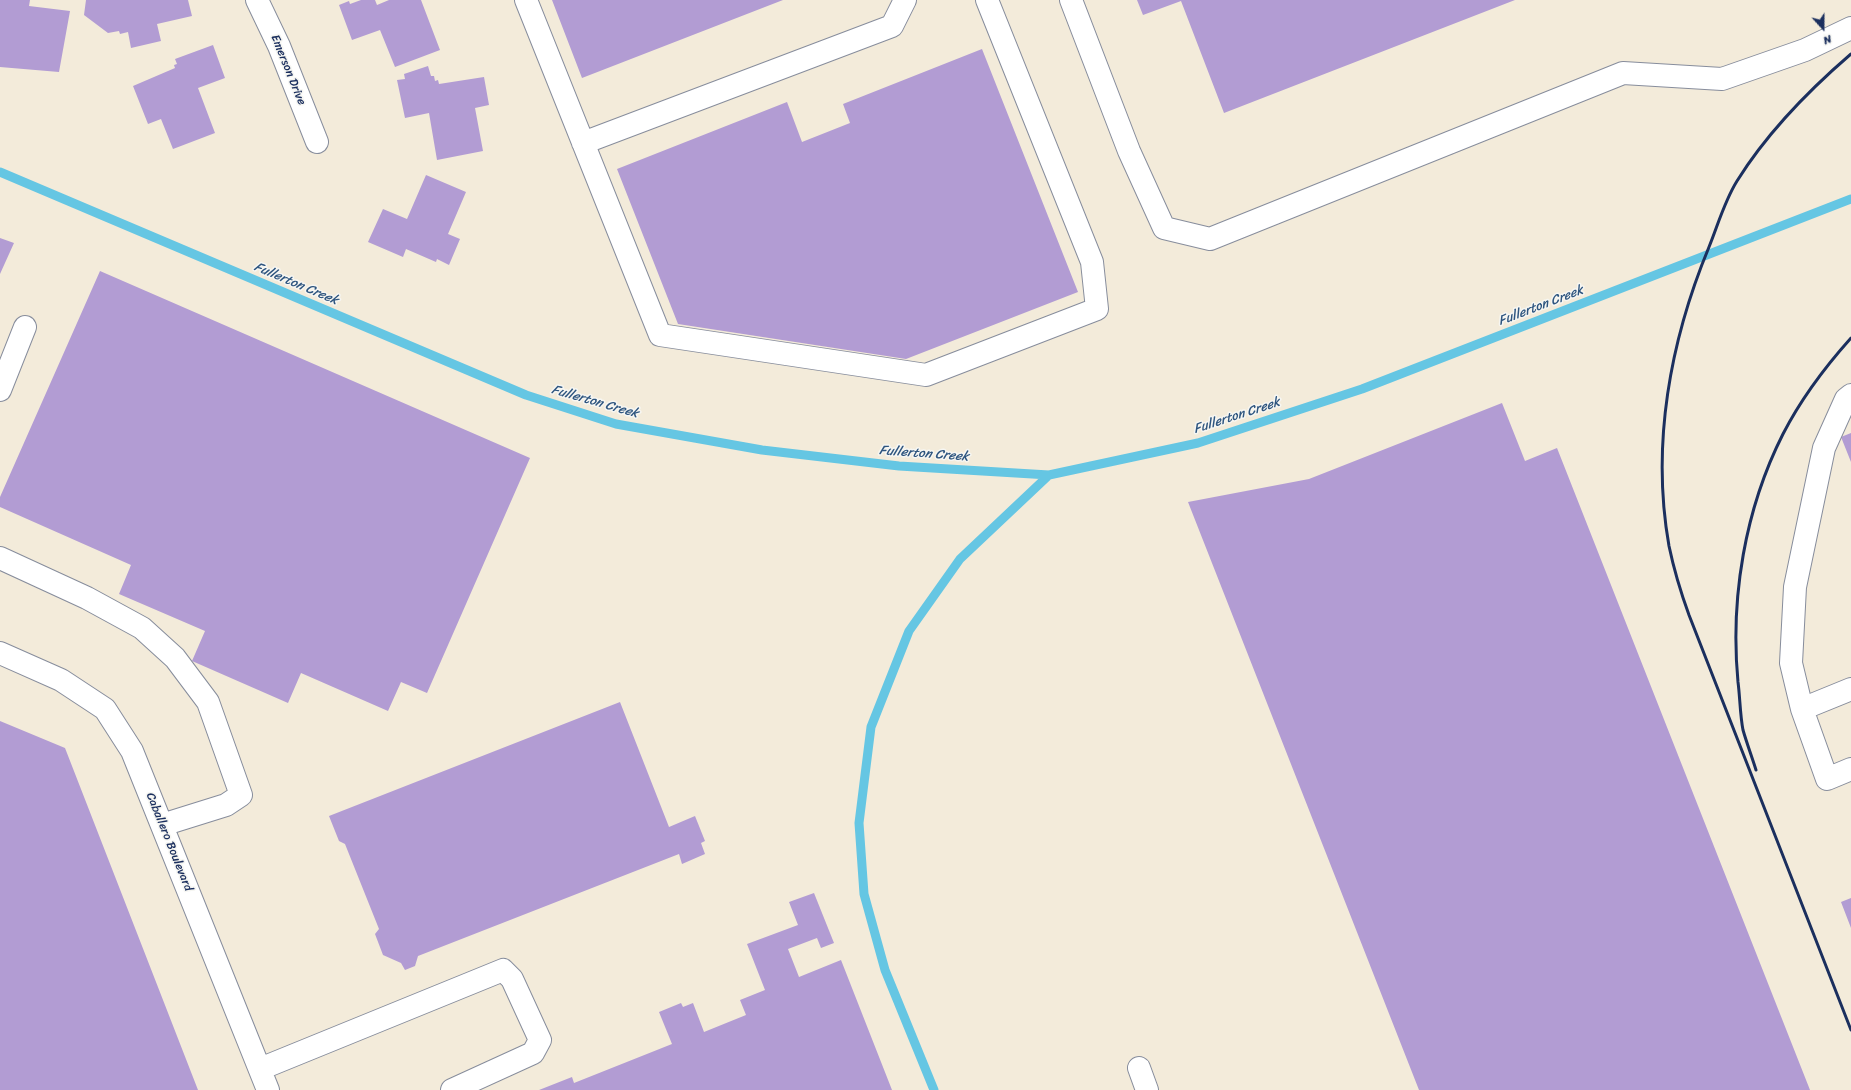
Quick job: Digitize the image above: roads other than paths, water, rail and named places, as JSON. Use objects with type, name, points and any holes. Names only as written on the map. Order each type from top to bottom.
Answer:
[{"type":"street","name":"Emerson Drive","points":[[257,0],[280,46],[317,142]]},
{"type":"street","points":[[526,0],[660,336],[926,375],[1097,309],[1092,262],[987,0]]},
{"type":"street","points":[[582,143],[892,26],[905,0]]},
{"type":"street","points":[[1071,0],[1129,151],[1164,228],[1210,239],[1624,73],[1722,79],[1806,50],[1851,28]]},
{"type":"street","points":[[0,390],[25,327]]},
{"type":"street","points":[[1851,395],[1846,399],[1824,448],[1795,588],[1791,663],[1802,709],[1827,779],[1851,769]]},
{"type":"street","points":[[0,558],[87,598],[142,628],[175,658],[208,702],[241,795],[226,805],[162,825]]},
{"type":"street","name":"Caballero Boulevard","points":[[0,653],[61,680],[105,709],[132,751],[268,1090]]},
{"type":"street","points":[[1802,709],[1851,690]]},
{"type":"street","points":[[260,1069],[503,970],[512,979],[540,1040],[533,1053],[452,1090]]},
{"type":"street","points":[[1139,1068],[1147,1090]]},
{"type":"waterway","name":"Fullerton Creek","points":[[0,172],[526,395],[616,424],[762,450],[899,466],[1049,475],[1198,443],[1362,389],[1851,199]]},
{"type":"waterway","points":[[934,1090],[885,970],[864,894],[859,823],[871,727],[909,631],[960,559],[1049,475]]},
{"type":"railway","points":[[1851,54],[1819,83],[1775,129],[1749,163],[1728,197],[1695,283],[1674,356],[1663,432],[1662,470],[1664,508],[1669,546],[1675,573],[1683,598],[1851,1030]]},
{"type":"railway","points":[[1756,770],[1743,730],[1736,650],[1736,618],[1739,586],[1743,555],[1750,523],[1770,463],[1790,421],[1814,384],[1851,338]]}]
